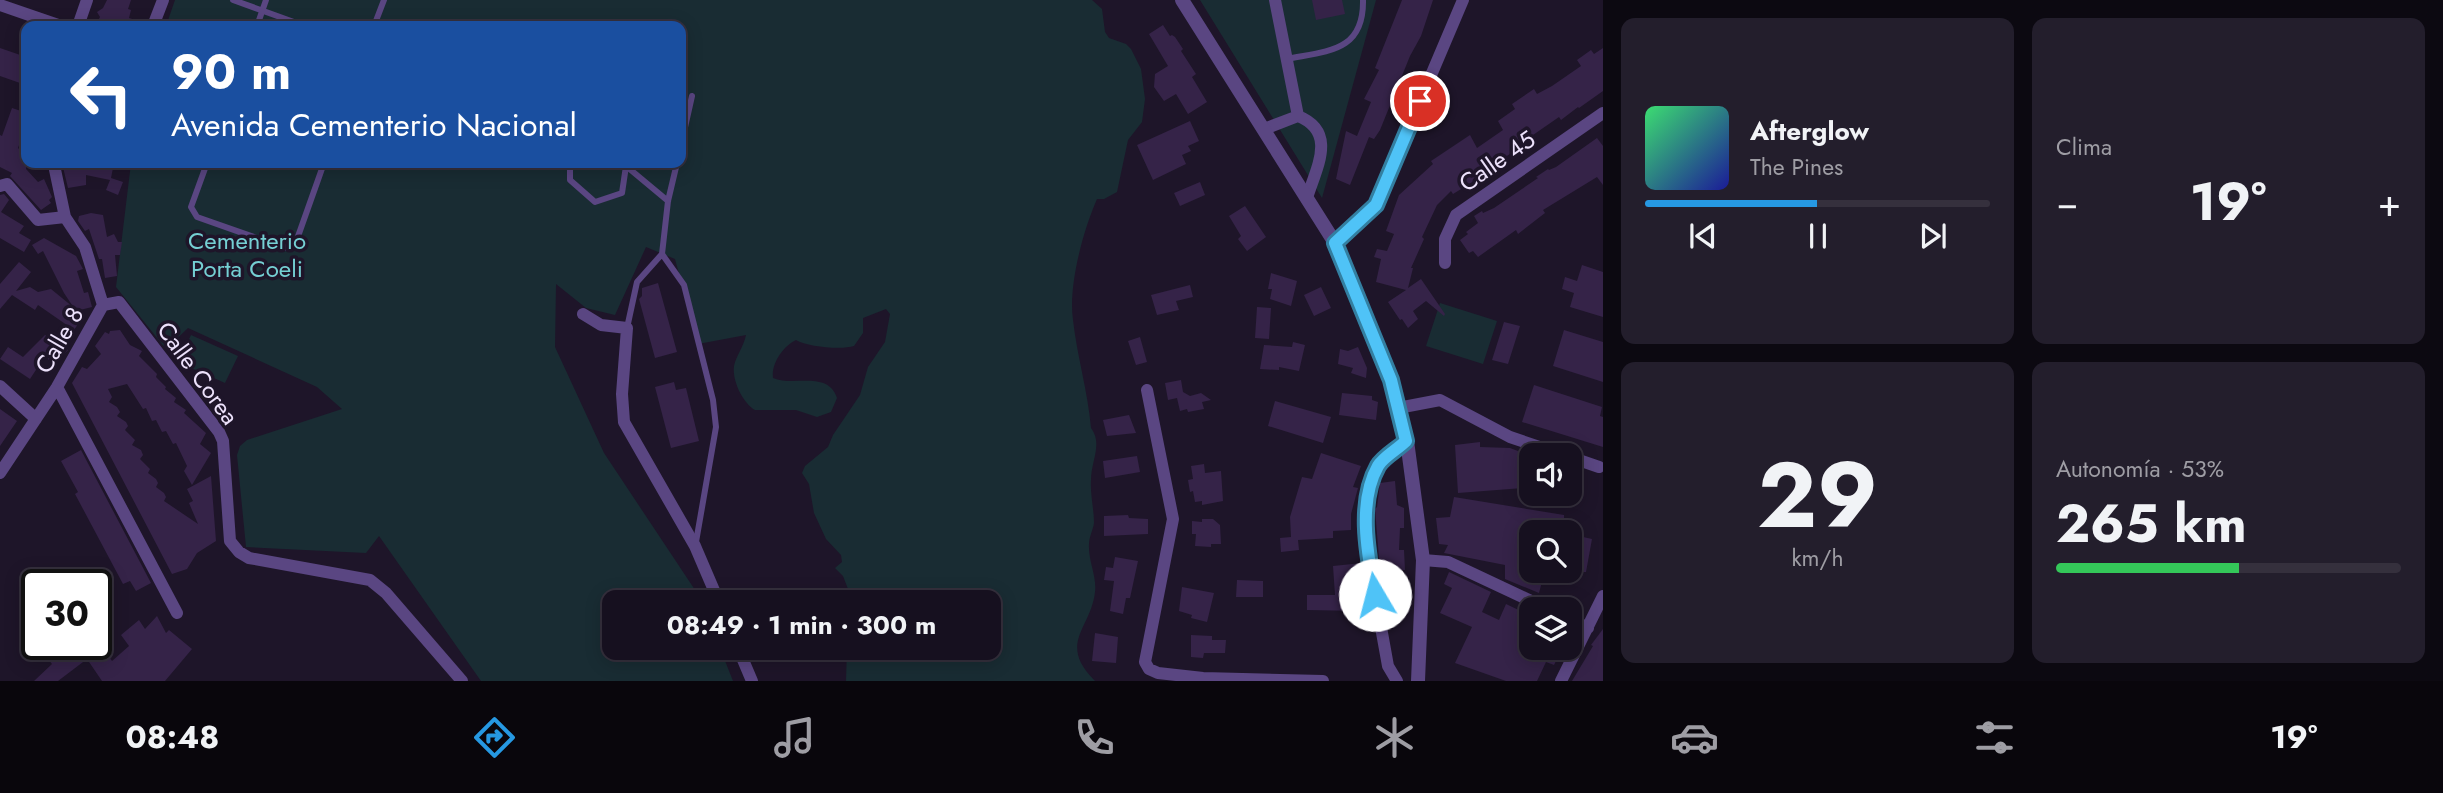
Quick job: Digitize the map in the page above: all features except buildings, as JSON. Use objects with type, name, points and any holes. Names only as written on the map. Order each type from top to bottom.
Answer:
[{"type":"street","points":[[80,21],[87,0]]},
{"type":"street","points":[[155,21],[163,0]]},
{"type":"street","points":[[1182,0],[1335,243],[1391,380],[1406,441],[1423,560],[1418,681]]},
{"type":"street","points":[[1275,0],[1298,116],[1315,126],[1321,135],[1322,148],[1307,198]]},
{"type":"street","points":[[1335,243],[1376,205],[1463,0]]},
{"type":"street","points":[[0,5],[46,21]]},
{"type":"street","name":"Calle 45","points":[[1445,263],[1445,239],[1456,215],[1603,113]]},
{"type":"street","points":[[1264,129],[1298,116]]},
{"type":"street","name":"Calle 8","points":[[0,473],[57,387],[103,305],[85,247],[65,217],[54,168]]},
{"type":"street","points":[[0,186],[7,184],[38,220],[65,217]]},
{"type":"street","name":"Calle Corea","points":[[103,305],[119,302],[219,432],[223,441],[230,541],[239,552],[249,558],[370,580],[386,593],[462,681]]},
{"type":"street","points":[[583,314],[601,325],[626,328],[622,394],[624,422],[695,547],[714,590]]},
{"type":"street","points":[[0,386],[36,419]]},
{"type":"street","points":[[57,387],[177,613]]},
{"type":"street","points":[[1147,390],[1173,519],[1145,662],[1149,669],[1158,673],[1203,679],[1323,681]]},
{"type":"street","points":[[1398,408],[1440,400],[1510,437],[1528,443]]},
{"type":"street","points":[[1397,681],[1391,674],[1385,653],[1371,572],[1366,509],[1371,483],[1379,464],[1406,441]]},
{"type":"street","points":[[1582,461],[1599,467]]},
{"type":"street","points":[[1423,560],[1448,562],[1522,597]]},
{"type":"street","points":[[1561,681],[1603,596]]},
{"type":"street","points":[[1582,625],[1588,628]]},
{"type":"street","points":[[743,660],[752,681]]},
{"type":"lane","points":[[233,0],[291,21]]},
{"type":"lane","points":[[259,21],[266,0]]},
{"type":"lane","points":[[376,21],[384,0]]},
{"type":"lane","points":[[1287,59],[1337,49],[1352,40],[1361,26],[1363,0]]},
{"type":"lane","points":[[686,123],[692,96]]},
{"type":"lane","points":[[205,168],[191,207],[197,216],[285,248],[296,242],[322,168]]},
{"type":"lane","points":[[570,168],[570,180],[595,201],[622,193],[625,168]]},
{"type":"lane","points":[[629,168],[668,201]]},
{"type":"lane","points":[[626,328],[637,282],[662,254],[668,201],[676,168]]},
{"type":"lane","points":[[662,254],[684,285],[713,400],[716,427],[695,547]]},
{"type":"green space","name":"Cementerio Porta Coeli","points":[[175,0],[1092,0],[1102,9],[1105,32],[1109,38],[1126,44],[1131,49],[1141,69],[1145,99],[1142,122],[1128,140],[1117,192],[1104,199],[1097,199],[1092,212],[1082,242],[1073,291],[1075,334],[1091,428],[1096,440],[1091,473],[1094,523],[1089,544],[1095,592],[1077,646],[1084,668],[1095,681],[846,681],[847,660],[1001,660],[1001,590],[848,590],[843,576],[835,568],[842,562],[841,555],[826,539],[814,513],[809,484],[802,473],[805,466],[828,447],[860,395],[868,367],[885,342],[890,314],[886,309],[863,318],[863,333],[854,346],[825,347],[796,340],[779,356],[773,378],[826,384],[837,398],[831,412],[817,417],[796,410],[755,410],[743,397],[734,372],[735,362],[746,335],[698,344],[675,259],[646,247],[615,315],[586,308],[556,284],[555,347],[604,453],[695,590],[602,590],[602,660],[725,660],[733,681],[481,681],[379,536],[366,553],[246,547],[237,455],[240,446],[247,440],[342,409],[317,387],[188,328],[166,349],[116,287],[130,168],[686,168],[686,21],[168,21]]},
{"type":"green space","points":[[1200,0],[1376,0],[1322,198]]},
{"type":"green space","points":[[1440,303],[1497,321],[1483,364],[1426,346]]},
{"type":"green space","points":[[191,335],[238,356],[225,383],[178,362]]},
{"type":"route","points":[[1375,595],[1366,509],[1371,483],[1379,464],[1406,441],[1391,380],[1335,243],[1376,205],[1420,101]]}]
